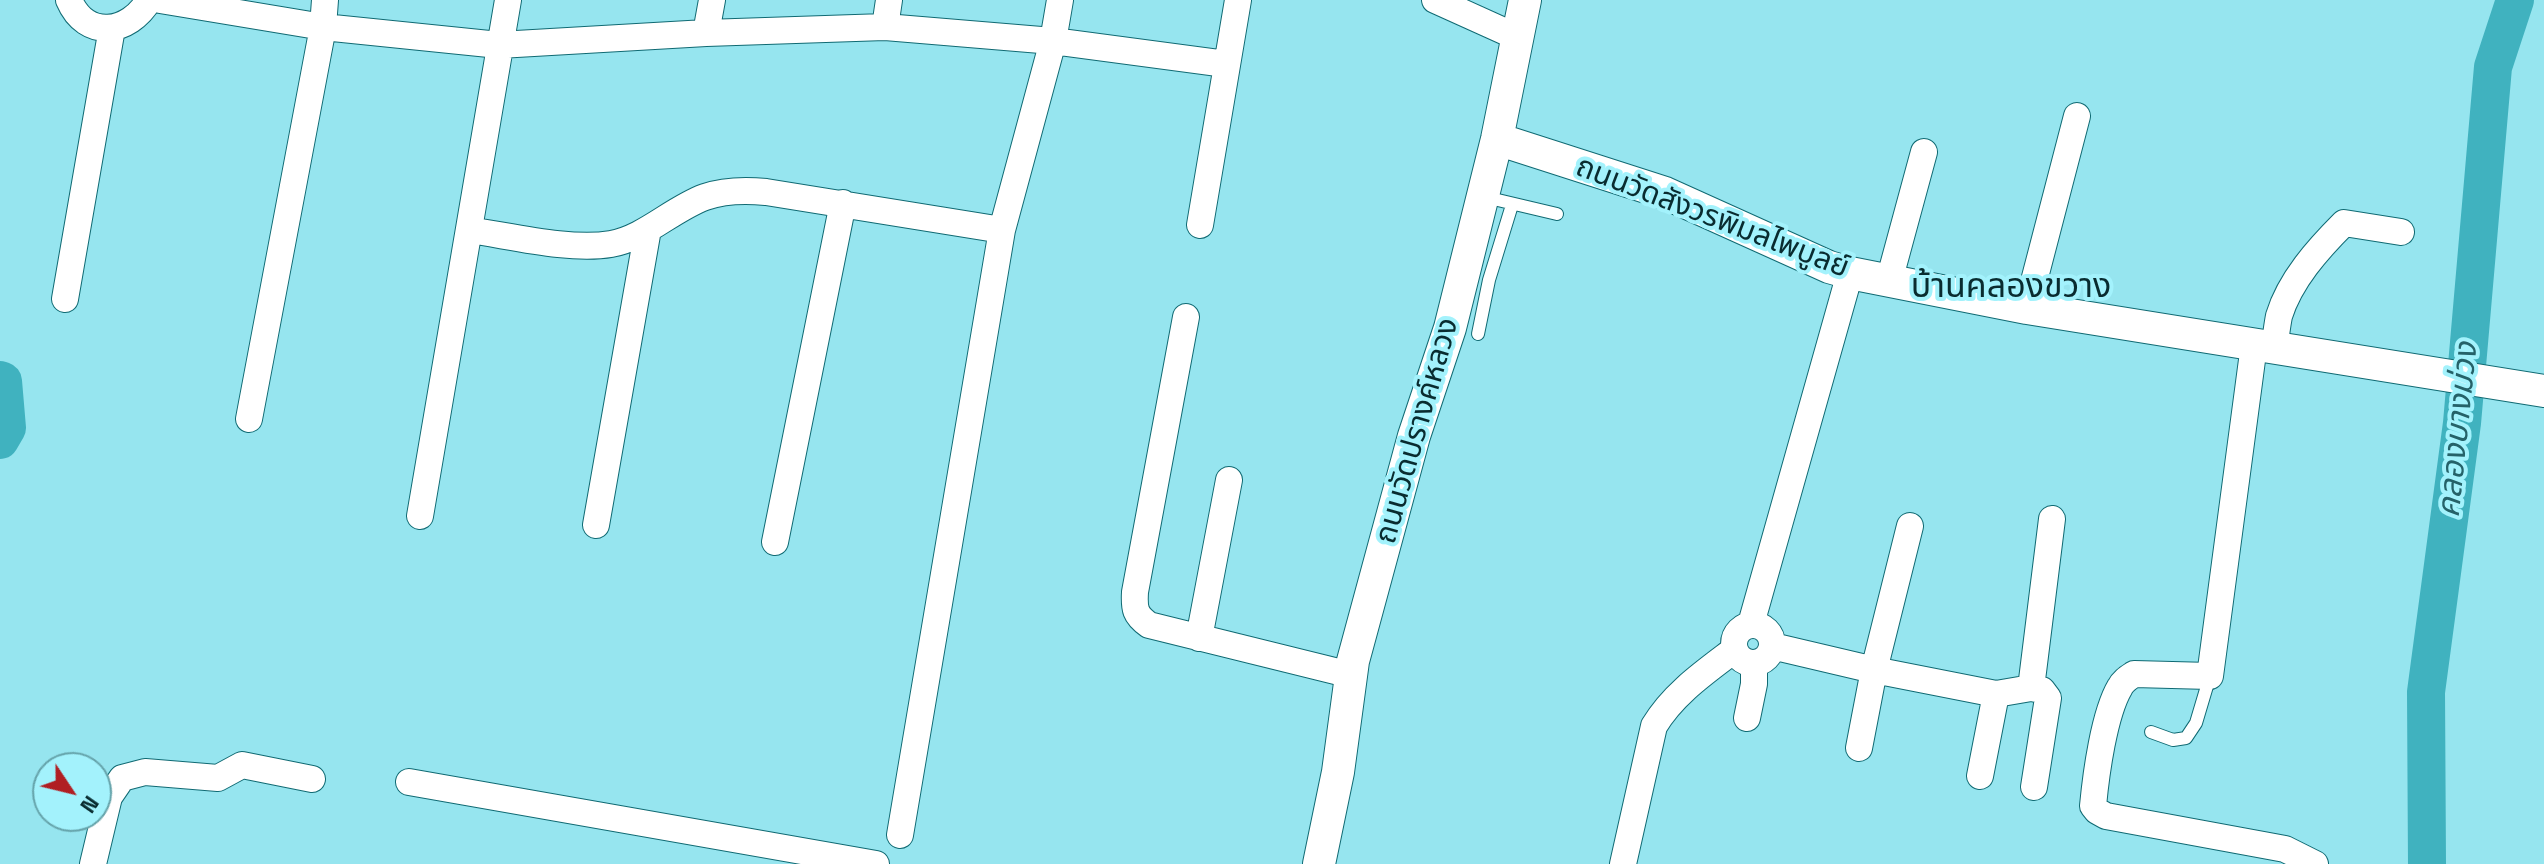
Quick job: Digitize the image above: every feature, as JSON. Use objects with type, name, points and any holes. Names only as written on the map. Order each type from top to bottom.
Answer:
[{"type":"street","points":[[66,1],[81,18],[95,26],[112,28],[128,24],[142,13],[149,0]]},
{"type":"street","points":[[160,0],[323,27],[499,45],[885,27],[1053,41],[1226,64]]},
{"type":"street","points":[[249,419],[323,27],[325,0]]},
{"type":"street","points":[[420,516],[508,0]]},
{"type":"street","points":[[706,33],[712,0]]},
{"type":"street","points":[[885,27],[889,0]]},
{"type":"street","points":[[900,835],[1002,230],[1053,41],[1060,0]]},
{"type":"street","points":[[1200,225],[1238,0]]},
{"type":"street","points":[[1435,0],[1517,37]]},
{"type":"street","name":"ถนนวัดปรางค์หลวง","points":[[1319,864],[1338,772],[1351,675],[1414,436],[1497,200],[1497,139],[1525,0]]},
{"type":"street","points":[[65,299],[112,28]]},
{"type":"street","points":[[2027,308],[2077,116]]},
{"type":"street","name":"ถนนวัดสังวรพิมลไพบูลย์","points":[[1497,139],[1665,193],[1829,267],[1850,273],[2027,308],[2544,391]]},
{"type":"street","points":[[1889,281],[1924,152]]},
{"type":"street","points":[[469,230],[585,247],[614,244],[704,198],[738,190],[843,203],[1002,230]]},
{"type":"street","points":[[775,542],[843,203]]},
{"type":"street","points":[[2315,864],[2285,849],[2106,816],[2093,806],[2105,731],[2118,689],[2124,681],[2134,674],[2210,676],[2264,346],[2290,291],[2308,263],[2344,223],[2401,232]]},
{"type":"street","points":[[596,525],[648,229]]},
{"type":"street","points":[[1850,273],[1751,624],[1742,627],[1733,641],[1753,653],[1874,670],[1996,694],[2031,688],[2042,690],[2048,698],[2034,787]]},
{"type":"street","points":[[1186,317],[1135,592],[1137,617],[1149,625],[1351,675]]},
{"type":"street","points":[[1199,638],[1229,480]]},
{"type":"street","points":[[2031,688],[2052,519]]},
{"type":"street","points":[[1859,748],[1874,670],[1910,526]]},
{"type":"street","points":[[1747,718],[1754,684],[1753,653]]},
{"type":"street","points":[[1623,864],[1654,726],[1660,716],[1692,681],[1753,653]]},
{"type":"street","points":[[1980,776],[1996,694]]},
{"type":"street","points":[[93,864],[109,797],[122,778],[145,772],[218,778],[242,765],[312,779]]},
{"type":"street","points":[[409,782],[876,864]]},
{"type":"lane","points":[[1478,334],[1489,280],[1497,200],[1557,214]]},
{"type":"lane","points":[[2151,732],[2173,740],[2186,738],[2196,723],[2210,676]]},
{"type":"waterway","name":"คลองบางม่วง","points":[[2427,864],[2426,692],[2462,423],[2493,67],[2515,0]]},
{"type":"waterway","points":[[0,380],[3,381],[7,428],[0,440]]},
{"type":"district","name":"บ้านคลองขวาง","points":[[2011,288]]}]
